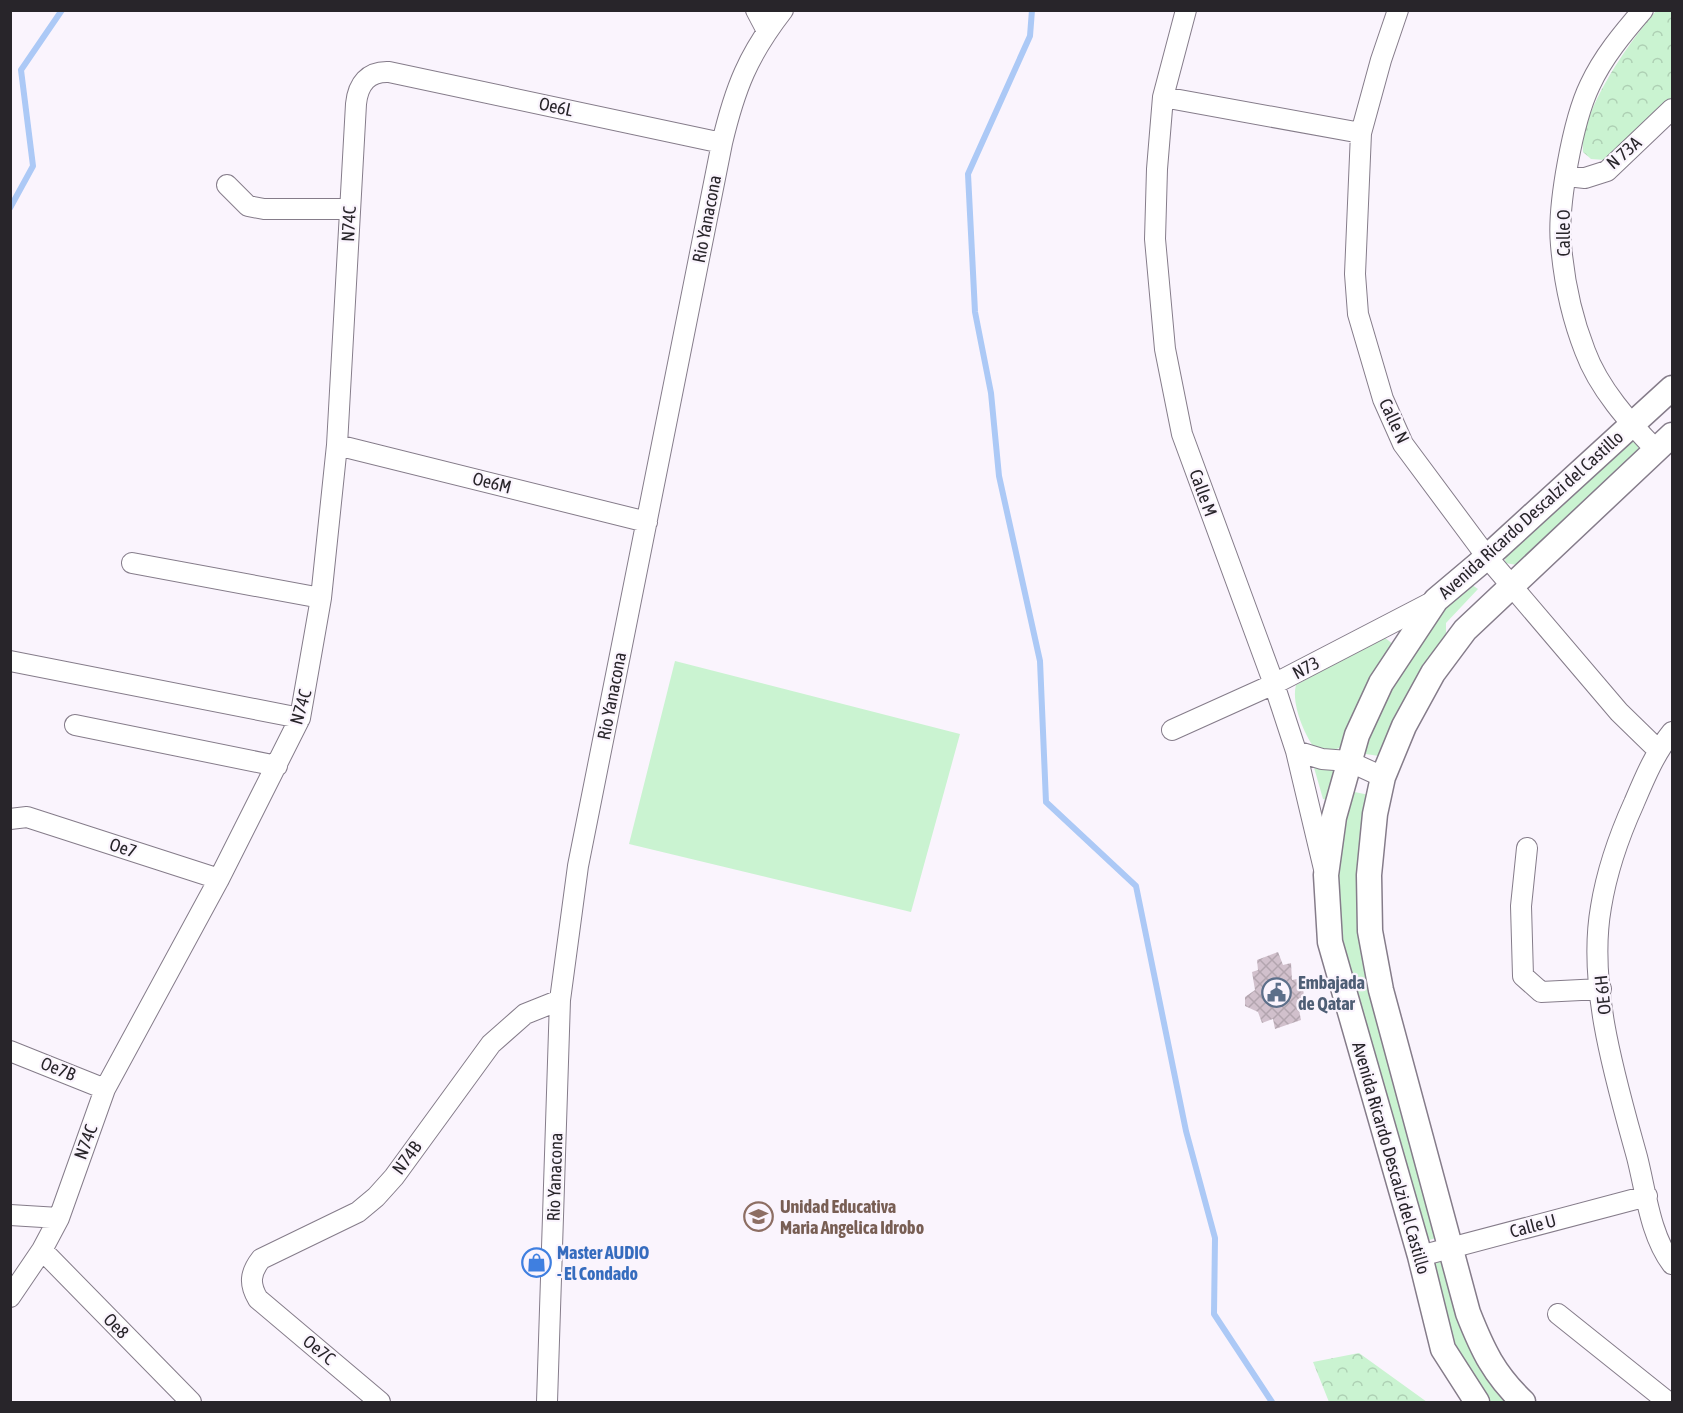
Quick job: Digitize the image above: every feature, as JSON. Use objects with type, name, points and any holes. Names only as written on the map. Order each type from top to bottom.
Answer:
[{"type":"street","points":[[756,10],[768,31]]},
{"type":"street","name":"Rio Yanacona","points":[[547,1402],[560,1000],[578,866],[722,143],[735,92],[768,31],[783,10]]},
{"type":"street","name":"Calle M","points":[[1186,10],[1163,97],[1157,169],[1155,238],[1165,349],[1182,434],[1274,684],[1296,751],[1326,875]]},
{"type":"street","name":"Calle N","points":[[1398,10],[1361,133],[1355,274],[1358,314],[1370,362],[1403,444],[1509,586],[1620,712],[1658,750]]},
{"type":"street","name":"Calle O","points":[[1643,10],[1617,41],[1590,84],[1575,125],[1567,176],[1561,243],[1569,297],[1585,352],[1605,388],[1631,425],[1664,443]]},
{"type":"street","name":"N74C","points":[[10,1297],[42,1250],[59,1218],[105,1089],[219,879],[278,766],[300,718],[321,598],[337,445],[357,92],[366,78],[381,71],[389,72]]},
{"type":"street","name":"Oe6L","points":[[389,72],[722,143]]},
{"type":"street","points":[[1163,97],[1361,133]]},
{"type":"street","name":"N 73A","points":[[1567,176],[1586,178],[1607,171],[1672,110]]},
{"type":"street","points":[[227,185],[248,206],[264,209],[350,209]]},
{"type":"street","name":"Avenida Ricardo Descalzi del Castillo","points":[[1477,1402],[1443,1349],[1420,1256],[1330,942],[1326,875],[1334,817],[1348,760],[1381,683],[1436,600],[1487,557],[1672,388]]},
{"type":"street","name":"Avenida Ricardo Descalzi del Castillo","points":[[1523,1402],[1502,1382],[1484,1351],[1468,1314],[1381,990],[1370,932],[1369,875],[1375,814],[1383,777],[1404,726],[1433,673],[1465,630],[1509,586],[1664,443]]},
{"type":"street","name":"Oe6M","points":[[337,445],[647,522]]},
{"type":"street","points":[[132,563],[321,598]]},
{"type":"street","name":"N73","points":[[1172,730],[1274,684],[1436,600]]},
{"type":"street","points":[[10,661],[300,718]]},
{"type":"street","points":[[75,725],[278,766]]},
{"type":"street","name":"OE 6H","points":[[1672,732],[1658,750],[1617,840],[1600,908],[1601,988],[1615,1078],[1653,1226],[1672,1264]]},
{"type":"street","points":[[1296,751],[1322,759],[1348,760],[1383,777]]},
{"type":"street","name":"Oe7","points":[[19,818],[219,879]]},
{"type":"street","points":[[1527,848],[1521,906],[1523,976],[1541,992],[1601,988]]},
{"type":"street","name":"N74B","points":[[258,1299],[251,1278],[261,1259],[358,1212],[376,1197],[394,1177],[491,1044],[525,1014],[560,1000]]},
{"type":"street","name":"Oe7B","points":[[10,1051],[105,1089]]},
{"type":"street","name":"Calle U","points":[[1420,1256],[1647,1196]]},
{"type":"street","points":[[10,1215],[59,1218]]},
{"type":"street","name":"Oe8","points":[[42,1250],[191,1402]]},
{"type":"street","name":"Oe7C","points":[[258,1299],[380,1402]]},
{"type":"street","points":[[1558,1314],[1668,1402]]},
{"type":"green space","points":[[1656,11],[1672,11],[1672,97],[1605,160],[1591,159],[1583,152],[1584,135],[1589,117],[1621,58]]},
{"type":"green space","points":[[1628,440],[1638,444],[1638,454],[1517,565],[1505,563],[1506,550]]},
{"type":"green space","points":[[1469,583],[1478,589],[1446,623],[1446,640],[1379,756],[1359,753],[1406,662],[1435,621]]},
{"type":"green space","points":[[1384,637],[1394,645],[1343,746],[1330,752],[1316,750],[1307,736],[1297,710],[1296,685]]},
{"type":"green space","points":[[675,661],[960,734],[911,912],[629,844]]},
{"type":"green space","points":[[1313,764],[1338,768],[1330,801],[1323,799]]},
{"type":"green space","points":[[1350,791],[1369,795],[1361,847],[1440,1237],[1422,1242],[1336,923],[1336,864]]},
{"type":"green space","points":[[1445,1257],[1512,1402],[1485,1402],[1450,1345],[1427,1261]]},
{"type":"green space","points":[[1359,1353],[1427,1402],[1329,1402],[1313,1362]]},
{"type":"building","name":"Embajada de Qatar","points":[[1278,952],[1283,965],[1291,963],[1292,980],[1302,978],[1304,998],[1297,1000],[1301,1020],[1275,1029],[1273,1019],[1262,1023],[1258,1012],[1245,1006],[1245,997],[1255,990],[1252,972],[1258,970],[1257,960]]},
{"type":"waterway","points":[[10,208],[33,166],[21,70],[62,10]]},
{"type":"waterway","points":[[1032,10],[1030,36],[968,174],[975,312],[991,393],[999,476],[1040,661],[1046,802],[1136,886],[1186,1131],[1215,1238],[1214,1314],[1272,1402]]},
{"type":"place","name":"Embajada de Qatar","points":[[1277,993]]},
{"type":"place","name":"Unidad Educativa Maria Angelica Idrobo","points":[[759,1217]]},
{"type":"place","name":"Master AUDIO - El Condado","points":[[536,1263]]}]
